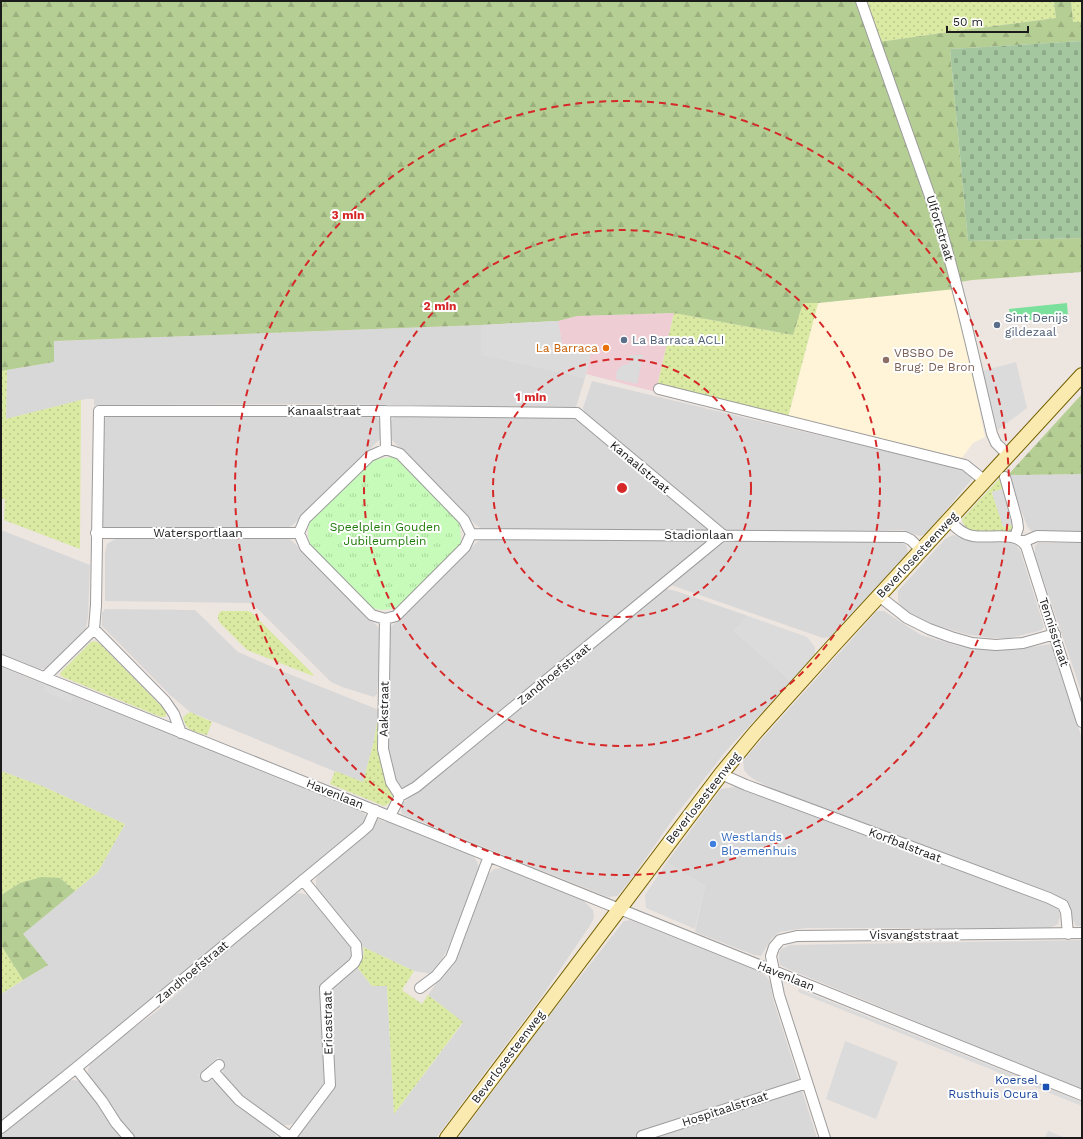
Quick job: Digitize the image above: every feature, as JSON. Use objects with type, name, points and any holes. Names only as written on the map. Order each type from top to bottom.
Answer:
[{"type":"street","name":"Ulfortstraat","points":[[861,1],[945,241],[992,434],[996,443],[1008,455]]},
{"type":"street","name":"Beverlosesteenweg","points":[[447,1138],[721,774],[754,734],[1082,376]]},
{"type":"street","points":[[659,389],[965,465],[986,481]]},
{"type":"street","name":"Kanaalstraat","points":[[94,630],[99,411],[386,411],[577,414],[723,535]]},
{"type":"street","points":[[386,411],[386,449]]},
{"type":"street","points":[[386,449],[400,454],[464,520],[471,534],[465,547],[439,574],[396,616],[385,619],[372,615],[305,547],[299,533],[306,519],[370,456],[386,449]]},
{"type":"street","name":"Tennisstraat","points":[[1005,477],[1017,520],[1019,539],[1028,553],[1082,722]]},
{"type":"street","points":[[949,521],[963,532],[972,536],[1019,539],[1037,536],[1082,537]]},
{"type":"street","name":"Watersportlaan","points":[[96,533],[299,533]]},
{"type":"street","name":"Stadionlaan","points":[[471,534],[905,537],[912,540],[921,550]]},
{"type":"street","name":"Zandhoefstraat","points":[[400,796],[416,787],[723,535]]},
{"type":"street","points":[[879,596],[907,618],[928,629],[972,643],[996,645],[1023,642],[1055,634]]},
{"type":"street","name":"Aakstraat","points":[[385,619],[383,749],[392,782],[400,796]]},
{"type":"street","points":[[45,678],[94,630],[164,700],[174,714],[181,732]]},
{"type":"street","name":"Havenlaan","points":[[1,660],[1082,1095]]},
{"type":"street","name":"Korfbalstraat","points":[[721,774],[746,785],[1049,898],[1063,905],[1066,912],[1068,934]]},
{"type":"street","points":[[390,816],[400,796]]},
{"type":"street","name":"Zandhoefstraat","points":[[1,1128],[76,1068],[368,826],[375,810]]},
{"type":"street","points":[[420,988],[436,976],[451,958],[489,856]]},
{"type":"street","name":"Ericastraat","points":[[213,1071],[239,1100],[290,1138],[330,1085],[325,988],[354,963],[357,957],[357,951],[356,945],[303,880]]},
{"type":"street","name":"Visvangststraat","points":[[774,971],[771,956],[774,946],[780,940],[797,936],[1082,933]]},
{"type":"street","points":[[774,971],[779,995],[825,1138]]},
{"type":"street","points":[[76,1068],[102,1101],[116,1123],[129,1138]]},
{"type":"street","name":"Hospitaalstraat","points":[[642,1136],[807,1083]]},
{"type":"shaded area","name":"VBSBO De Brug: De Bron","points":[[955,289],[985,437],[973,443],[962,458],[788,417],[818,303]]},
{"type":"shaded area","points":[[674,313],[656,392],[586,374],[591,351],[562,344],[558,321],[576,316]]},
{"type":"shaded area","points":[[558,321],[562,344],[591,351],[585,378],[481,354],[481,325]]},
{"type":"shaded area","points":[[481,325],[481,354],[585,378],[576,407],[314,404],[94,405],[94,399],[86,399],[6,419],[7,370],[54,362],[53,341]]},
{"type":"shaded area","points":[[629,355],[643,355],[637,384],[616,379],[617,370],[623,365],[629,364]]},
{"type":"shaded area","points":[[1016,362],[1027,408],[998,430],[982,371]]},
{"type":"shaded area","points":[[592,381],[968,471],[972,475],[972,479],[926,534],[920,536],[904,530],[726,530],[586,416],[583,408]]},
{"type":"shaded area","points":[[109,416],[374,416],[377,417],[380,422],[381,435],[380,439],[375,444],[293,525],[287,528],[105,529],[102,524],[104,426],[105,418]]},
{"type":"shaded area","points":[[397,416],[571,418],[576,420],[707,526],[708,529],[706,531],[482,529],[476,525],[391,439],[390,423],[393,418]]},
{"type":"shaded area","points":[[1082,474],[1082,533],[1032,532],[1027,526],[1008,475]]},
{"type":"shaded area","points":[[1002,489],[1014,524],[1003,527],[992,492]]},
{"type":"shaded area","points":[[1,530],[90,565],[88,617],[86,628],[77,640],[46,668],[39,670],[1,655]]},
{"type":"shaded area","points":[[953,535],[967,540],[1011,543],[1016,545],[1020,550],[1044,627],[1041,630],[1010,638],[990,638],[965,634],[926,622],[902,609],[898,601],[898,591],[946,538]]},
{"type":"shaded area","points":[[271,537],[290,539],[378,627],[380,638],[377,694],[374,697],[331,682],[254,605],[250,603],[105,601],[105,554],[107,544],[115,539]]},
{"type":"shaded area","points":[[483,539],[707,541],[707,543],[409,786],[402,787],[397,784],[388,756],[390,628],[477,542]]},
{"type":"shaded area","points":[[727,540],[898,541],[906,545],[908,553],[831,637],[823,638],[671,585]]},
{"type":"shaded area","points":[[1038,543],[1082,543],[1082,694],[1035,555],[1035,546]]},
{"type":"shaded area","points":[[666,589],[676,591],[748,616],[734,631],[791,681],[726,751],[676,815],[629,882],[617,896],[608,897],[402,814],[401,810],[403,803]]},
{"type":"shaded area","points":[[105,609],[195,610],[238,652],[379,710],[374,741],[363,783],[190,712],[170,695],[102,626],[102,613]]},
{"type":"shaded area","points":[[877,611],[884,611],[921,635],[959,646],[979,649],[1008,650],[1051,644],[1082,739],[1082,926],[1076,926],[1072,918],[1070,906],[1063,900],[781,793],[755,780],[744,770],[743,761]]},
{"type":"shaded area","points":[[748,616],[807,637],[815,647],[815,655],[791,681],[734,631]]},
{"type":"shaded area","points":[[1,667],[360,811],[365,814],[366,819],[363,825],[1,1122],[1,994],[48,965],[23,934],[98,872],[125,824],[42,786],[1,771]]},
{"type":"shaded area","points":[[46,684],[74,695],[71,703],[43,691]]},
{"type":"shaded area","points":[[735,787],[1054,906],[1059,910],[1060,916],[1058,924],[1050,928],[807,928],[780,932],[772,938],[761,956],[754,955],[695,932],[705,886],[667,862],[721,789]]},
{"type":"shaded area","points":[[379,819],[385,822],[386,820],[467,852],[477,861],[479,868],[477,876],[447,950],[432,974],[414,971],[363,947],[316,887],[316,879],[320,872]]},
{"type":"shaded area","points":[[667,862],[705,886],[695,929],[646,908],[645,895]]},
{"type":"shaded area","points":[[503,868],[583,900],[593,910],[594,918],[540,999],[436,1138],[296,1138],[335,1086],[330,994],[333,987],[357,967],[372,986],[387,986],[394,1114],[463,1023],[428,995],[456,953],[488,875],[494,869]]},
{"type":"shaded area","points":[[299,893],[311,897],[349,943],[351,953],[346,964],[321,985],[325,1078],[323,1088],[295,1123],[283,1125],[278,1123],[239,1093],[224,1075],[224,1064],[218,1057],[199,1075],[205,1081],[212,1080],[218,1083],[241,1107],[271,1129],[277,1138],[135,1138],[118,1119],[89,1077],[88,1070],[91,1061],[157,1011],[291,895]]},
{"type":"shaded area","points":[[630,920],[758,971],[766,976],[770,982],[773,999],[817,1138],[458,1138],[546,1020],[624,921]]},
{"type":"shaded area","points":[[1082,940],[1082,1089],[788,969],[780,965],[779,959],[781,949],[790,945]]},
{"type":"shaded area","points":[[799,989],[1082,1102],[1082,1106],[798,992]]},
{"type":"shaded area","points":[[845,1041],[898,1062],[876,1119],[826,1099]]},
{"type":"shaded area","points":[[73,1080],[82,1084],[95,1099],[123,1138],[1,1138],[1,1134],[62,1084]]},
{"type":"shaded area","points":[[1048,1131],[1066,1138],[1045,1138]]},
{"type":"green space","points":[[1,1],[865,1],[879,42],[1056,18],[1054,1],[1071,1],[1073,22],[1082,22],[1082,41],[950,49],[968,241],[1082,238],[1082,272],[972,280],[954,283],[955,289],[818,303],[803,303],[793,335],[674,313],[577,316],[558,321],[481,325],[54,341],[54,362],[1,371]]},
{"type":"green space","points":[[865,1],[1054,1],[1056,18],[879,42]]},
{"type":"green space","points":[[1071,1],[1082,1],[1082,22],[1073,23]]},
{"type":"green space","points":[[1082,41],[1082,238],[968,241],[950,49]]},
{"type":"green space","points":[[803,303],[818,303],[788,417],[657,387],[674,313],[793,335]]},
{"type":"green space","points":[[1067,303],[1068,316],[1011,322],[1009,309]]},
{"type":"green space","points":[[7,370],[6,419],[81,400],[80,549],[4,520],[5,499],[1,499],[1,371]]},
{"type":"green space","points":[[1082,394],[1082,474],[1008,475]]},
{"type":"green space","name":"Speelplein Gouden Jubileumplein","points":[[393,457],[398,459],[460,523],[461,543],[460,546],[399,606],[379,610],[368,604],[311,547],[308,530],[311,520],[372,460]]},
{"type":"green space","points":[[1002,478],[1004,481],[1002,489],[992,493],[1004,527],[1014,524],[1013,530],[1009,532],[972,531],[966,527],[962,519],[999,479]]},
{"type":"green space","points":[[221,611],[251,612],[313,674],[313,676],[247,650],[218,620]]},
{"type":"green space","points":[[95,641],[100,644],[166,711],[165,717],[161,717],[60,675],[61,672],[91,642]]},
{"type":"green space","points":[[379,710],[380,757],[388,785],[393,793],[391,801],[384,806],[330,784],[335,771],[363,782],[374,741]]},
{"type":"green space","points":[[190,712],[212,722],[207,735],[194,732],[186,726],[183,717]]},
{"type":"green space","points":[[1,771],[42,786],[125,824],[98,872],[75,891],[60,878],[20,883],[1,895]]},
{"type":"green space","points":[[42,877],[60,878],[75,891],[23,934],[48,965],[23,980],[1,945],[1,895],[20,883]]},
{"type":"green space","points":[[1,945],[23,980],[1,994]]},
{"type":"green space","points":[[363,947],[414,971],[402,990],[422,1004],[428,995],[463,1022],[394,1114],[387,986],[372,986],[357,967],[363,958]]},
{"type":"place","name":"Sint Denijs gildezaal","points":[[997,325]]},
{"type":"place","name":"La Barraca ACLI","points":[[624,340]]},
{"type":"place","name":"La Barraca","points":[[606,348]]},
{"type":"place","name":"VBSBO De Brug: De Bron","points":[[886,360]]},
{"type":"place","name":"Westlands Bloemenhuis","points":[[713,844]]},
{"type":"place","name":"Koersel Rusthuis Ocura","points":[[1046,1087]]}]
